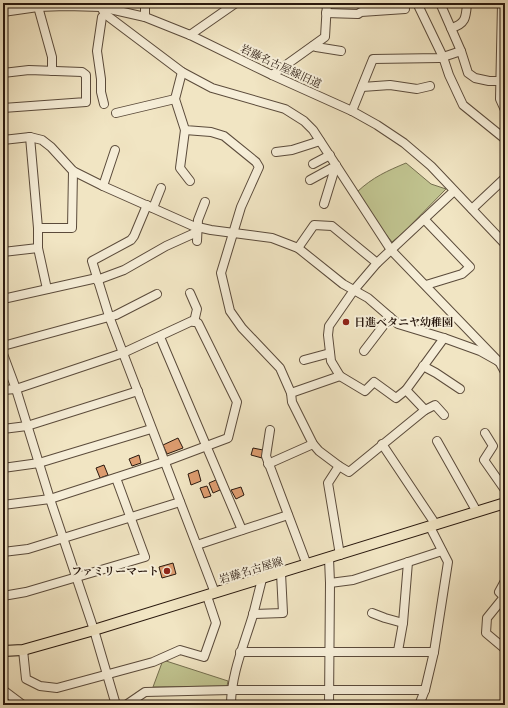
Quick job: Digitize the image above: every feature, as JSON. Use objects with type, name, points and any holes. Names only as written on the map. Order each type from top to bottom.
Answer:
[{"type":"main road","name":"岩藤名古屋線","points":[[3,651],[23,650],[94,630],[505,504]]},
{"type":"street","points":[[145,3],[145,16]]},
{"type":"street","points":[[190,36],[236,3]]},
{"type":"street","points":[[272,75],[325,37],[326,3]]},
{"type":"street","points":[[417,3],[443,57],[449,75],[463,105],[505,139]]},
{"type":"street","points":[[440,3],[452,28],[468,73],[475,78],[489,81],[500,81]]},
{"type":"street","points":[[452,28],[459,26],[465,20],[467,3]]},
{"type":"street","points":[[502,3],[500,99],[505,110]]},
{"type":"street","points":[[37,5],[52,57],[52,71]]},
{"type":"street","name":"岩藤名古屋線旧道","points":[[3,12],[37,5],[84,5],[103,10],[145,16],[190,36],[352,111],[377,125],[404,143],[431,166],[505,244]]},
{"type":"street","points":[[326,13],[358,14],[361,12],[405,9]]},
{"type":"street","points":[[104,104],[101,92],[97,51],[103,10],[182,72],[212,88],[285,109],[304,121],[313,130],[330,155],[391,250],[502,364],[505,372]]},
{"type":"street","points":[[313,46],[340,51]]},
{"type":"street","points":[[352,111],[373,59],[443,57],[461,51]]},
{"type":"street","points":[[3,72],[29,70],[82,72],[86,75],[86,102],[3,108]]},
{"type":"street","points":[[182,72],[175,99],[185,130],[180,168],[190,181]]},
{"type":"street","points":[[362,87],[390,85],[417,89],[430,86]]},
{"type":"street","points":[[116,113],[175,99]]},
{"type":"street","points":[[185,130],[211,132],[224,136],[256,162],[259,167],[240,207],[221,273],[230,311],[242,328],[280,368],[291,393],[292,402],[313,444],[319,451],[349,472],[425,410],[435,405],[444,415]]},
{"type":"street","points":[[3,140],[30,137],[42,140],[51,147],[73,171],[195,228],[272,238],[298,248],[343,284],[368,298],[398,324],[444,338],[480,352],[502,364]]},
{"type":"street","points":[[30,137],[38,228],[38,248],[47,289]]},
{"type":"street","points":[[276,152],[292,150],[320,141]]},
{"type":"street","points":[[103,186],[115,150]]},
{"type":"street","points":[[313,164],[330,155]]},
{"type":"street","points":[[310,180],[336,166]]},
{"type":"street","points":[[324,204],[336,166]]},
{"type":"street","points":[[38,228],[72,228],[73,171]]},
{"type":"street","points":[[472,210],[505,178]]},
{"type":"street","points":[[23,650],[26,679],[40,686],[56,688],[154,662],[180,650],[204,658],[216,623],[211,595],[197,545],[151,429],[109,316],[92,261],[131,240],[161,188]]},
{"type":"street","points":[[444,338],[406,390],[396,398],[374,382],[365,391],[340,376],[331,361],[328,335],[329,326],[354,290],[377,263],[454,191]]},
{"type":"street","points":[[197,241],[194,219],[204,199]]},
{"type":"street","points":[[424,219],[470,267],[462,274],[426,285]]},
{"type":"street","points":[[298,248],[314,225],[332,226],[377,263]]},
{"type":"street","points":[[3,299],[97,279],[124,270],[195,228]]},
{"type":"street","points":[[3,252],[38,248]]},
{"type":"street","points":[[190,293],[197,309],[194,322]]},
{"type":"street","points":[[3,346],[116,315],[157,294]]},
{"type":"street","points":[[364,352],[390,317]]},
{"type":"street","points":[[3,390],[16,389],[123,353],[192,321],[198,323],[236,402],[228,438],[164,462],[50,500],[3,505]]},
{"type":"street","points":[[160,337],[242,530]]},
{"type":"street","points":[[304,360],[330,353]]},
{"type":"street","points":[[3,354],[16,389],[50,500],[94,630],[116,705]]},
{"type":"street","points":[[423,366],[460,389]]},
{"type":"street","points":[[291,393],[340,376]]},
{"type":"street","points":[[406,390],[425,410]]},
{"type":"street","points":[[3,429],[27,426],[138,391]]},
{"type":"street","points":[[3,468],[39,463],[151,429]]},
{"type":"street","points":[[270,430],[266,456],[268,464],[307,565]]},
{"type":"street","points":[[485,433],[493,446],[484,460],[505,490]]},
{"type":"street","points":[[437,441],[477,512]]},
{"type":"street","points":[[268,464],[313,444]]},
{"type":"street","points":[[382,444],[433,526],[442,551],[448,562],[434,652],[425,690],[419,705]]},
{"type":"street","points":[[339,466],[328,483],[340,554]]},
{"type":"street","points":[[3,596],[26,592],[145,557],[116,478]]},
{"type":"street","points":[[3,552],[28,548],[64,538],[130,516],[180,502]]},
{"type":"street","points":[[197,545],[288,515]]},
{"type":"street","points":[[330,583],[353,580],[442,551]]},
{"type":"street","points":[[329,558],[329,705]]},
{"type":"street","points":[[398,651],[404,623],[408,562]]},
{"type":"street","points":[[253,614],[283,613],[281,573]]},
{"type":"street","points":[[230,705],[231,690],[240,652],[253,614],[262,579]]},
{"type":"street","points":[[505,580],[499,592],[505,598],[488,618],[486,633],[505,649]]},
{"type":"street","points":[[372,613],[404,623]]},
{"type":"street","points":[[240,652],[434,652]]},
{"type":"street","points":[[3,690],[23,705]]},
{"type":"street","points":[[126,705],[145,692],[231,690],[425,690]]},
{"type":"green space","points":[[406,163],[431,184],[446,189],[404,232],[392,242],[371,215],[357,192],[380,175]]},
{"type":"green space","points":[[163,660],[228,681],[227,686],[153,687]]},
{"type":"building","points":[[4,205],[6,234],[3,234]]},
{"type":"building","points":[[178,438],[183,448],[167,454],[163,445]]},
{"type":"building","points":[[253,448],[263,450],[262,458],[251,455]]},
{"type":"building","points":[[139,455],[141,463],[132,466],[129,459]]},
{"type":"building","points":[[104,465],[108,475],[100,478],[96,468]]},
{"type":"building","points":[[198,470],[201,481],[191,485],[188,474]]},
{"type":"building","points":[[216,480],[220,490],[213,493],[209,483]]},
{"type":"building","points":[[207,486],[211,496],[204,498],[200,488]]},
{"type":"building","points":[[241,487],[244,495],[236,499],[231,490]]},
{"type":"building","name":"ファミリーマート","points":[[173,563],[176,574],[162,578],[159,567]]},
{"type":"place","name":"日進ベタニヤ幼稚園","points":[[346,322]]},
{"type":"place","name":"ファミリーマート","points":[[167,571]]}]
